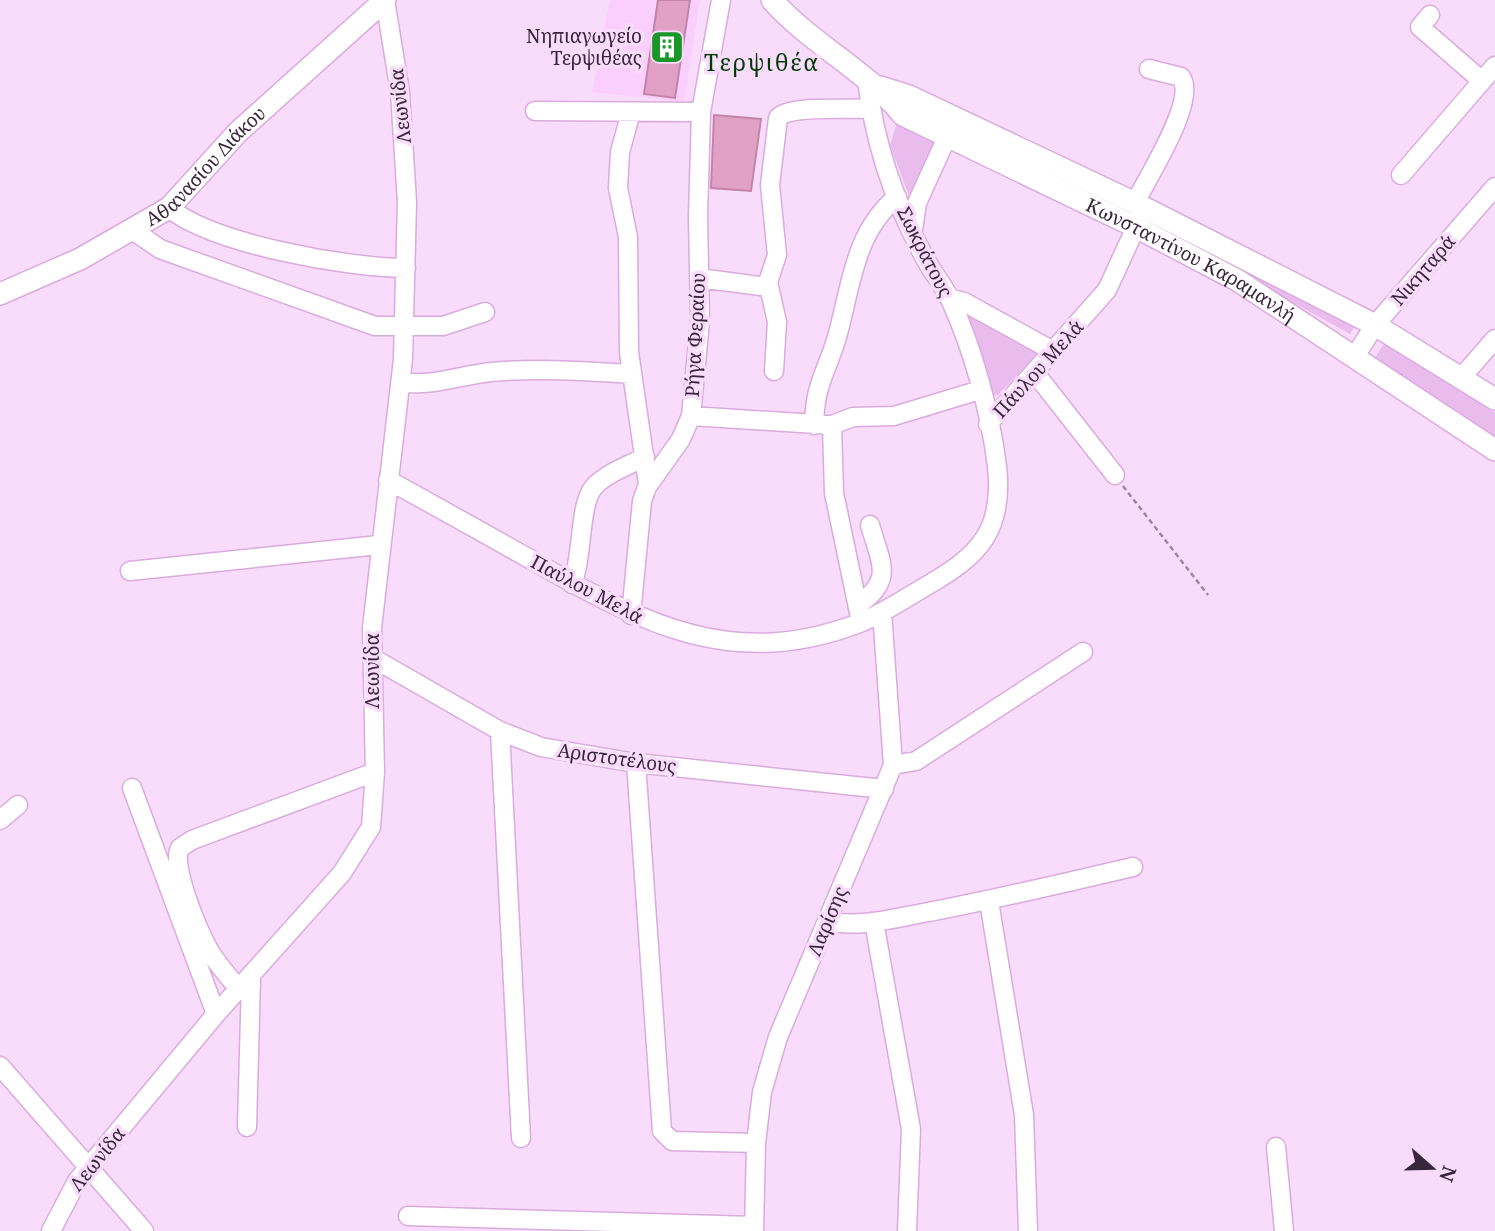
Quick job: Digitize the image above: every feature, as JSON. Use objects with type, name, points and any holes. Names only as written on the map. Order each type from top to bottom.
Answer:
[{"type":"street","name":"Αθανασίου Διάκου","points":[[0,293],[80,259],[134,231],[169,208],[238,132],[385,0]]},
{"type":"street","name":"Λεωνίδα","points":[[51,1231],[66,1199],[89,1169],[216,1014],[362,847],[373,818],[375,772],[371,657],[379,545],[401,382],[406,268],[405,143],[400,92],[385,0]]},
{"type":"street","name":"Ρήγα Φεραίου","points":[[631,615],[637,533],[648,484],[681,439],[691,416],[700,321],[701,112],[721,0]]},
{"type":"street","name":"Κωνσταντίνου Καραμανλή","points":[[772,0],[812,38],[874,83],[903,115],[947,136],[1138,213],[1495,450]]},
{"type":"street","points":[[1430,15],[1420,27],[1482,81]]},
{"type":"street","points":[[1401,175],[1495,66]]},
{"type":"street","name":"Πάυλου Μελά","points":[[882,612],[940,578],[986,541],[998,506],[996,466],[988,424],[1107,290],[1175,125],[1186,91],[1181,77],[1149,69]]},
{"type":"street","name":"Κωνσταντίνου Καραμανλή","points":[[874,83],[909,96],[1138,213],[1375,325],[1495,399]]},
{"type":"street","name":"Σωκράτους","points":[[874,83],[870,108],[897,197],[925,258],[949,298],[980,390],[988,424]]},
{"type":"street","points":[[774,371],[778,336],[768,287],[777,255],[770,185],[778,118],[783,112],[798,110],[870,108]]},
{"type":"street","points":[[535,111],[701,112]]},
{"type":"street","points":[[631,112],[620,152],[617,178],[628,237],[632,374],[648,484]]},
{"type":"street","points":[[913,230],[917,203],[947,136]]},
{"type":"street","name":"Νικηταρά","points":[[1355,356],[1375,325],[1495,187]]},
{"type":"street","points":[[860,613],[834,492],[819,380],[836,341],[859,250],[871,224],[897,197]]},
{"type":"street","points":[[169,208],[193,225],[259,244],[338,263],[406,268]]},
{"type":"street","points":[[134,231],[160,249],[358,321],[405,328],[443,326],[485,312]]},
{"type":"street","points":[[699,278],[768,287]]},
{"type":"street","points":[[949,298],[982,310],[1053,351]]},
{"type":"street","points":[[1461,377],[1495,339]]},
{"type":"street","points":[[401,382],[424,384],[477,374],[524,370],[632,374]]},
{"type":"street","points":[[1035,373],[1115,475]]},
{"type":"street","points":[[691,416],[823,425],[853,417],[894,416],[980,390]]},
{"type":"street","points":[[572,584],[581,555],[585,512],[594,488],[645,457]]},
{"type":"street","name":"Παύλου Μελά","points":[[388,480],[572,584],[631,615],[667,629],[714,641],[749,643],[817,635],[860,613],[882,612]]},
{"type":"street","points":[[860,613],[878,589],[883,577],[870,525]]},
{"type":"street","points":[[130,571],[379,545]]},
{"type":"street","name":"Λαρίσης","points":[[754,1229],[755,1143],[762,1092],[778,1037],[893,765],[893,733],[882,612]]},
{"type":"street","points":[[893,765],[916,761],[1083,652]]},
{"type":"street","name":"Αριστοτέλους","points":[[371,657],[500,732],[558,751],[636,763],[884,789]]},
{"type":"street","points":[[500,732],[520,1138]]},
{"type":"street","points":[[636,763],[662,1130],[672,1141],[755,1143]]},
{"type":"street","points":[[247,1126],[245,984],[209,950],[181,880],[177,853],[192,840],[375,772]]},
{"type":"street","points":[[132,788],[216,1014]]},
{"type":"street","points":[[0,820],[18,805]]},
{"type":"street","points":[[827,921],[846,924],[874,922],[989,901],[1133,867]]},
{"type":"street","points":[[989,901],[1024,1115],[1028,1231]]},
{"type":"street","points":[[874,922],[911,1129],[907,1231]]},
{"type":"street","points":[[0,1066],[144,1231]]},
{"type":"street","points":[[1276,1147],[1284,1231]]},
{"type":"street","points":[[408,1216],[754,1229]]},
{"type":"path","points":[[1115,475],[1208,595]]},
{"type":"shaded area","points":[[610,0],[700,0],[684,102],[592,92]]},
{"type":"shaded area","points":[[897,123],[938,142],[912,204],[890,145]]},
{"type":"shaded area","points":[[1149,218],[1357,323],[1350,334],[1147,222]]},
{"type":"shaded area","points":[[965,311],[1040,351],[998,395],[994,395]]},
{"type":"shaded area","points":[[1384,344],[1495,413],[1495,438],[1374,359]]},
{"type":"building","name":"Νηπιαγωγείο Τερψιθέας","points":[[658,0],[690,0],[675,98],[644,94]]},
{"type":"building","points":[[714,115],[761,119],[751,191],[711,188]]},
{"type":"place","name":"Νηπιαγωγείο Τερψιθέας","points":[[667,47]]},
{"type":"district","name":"Τερψιθέα","points":[[762,62]]}]
